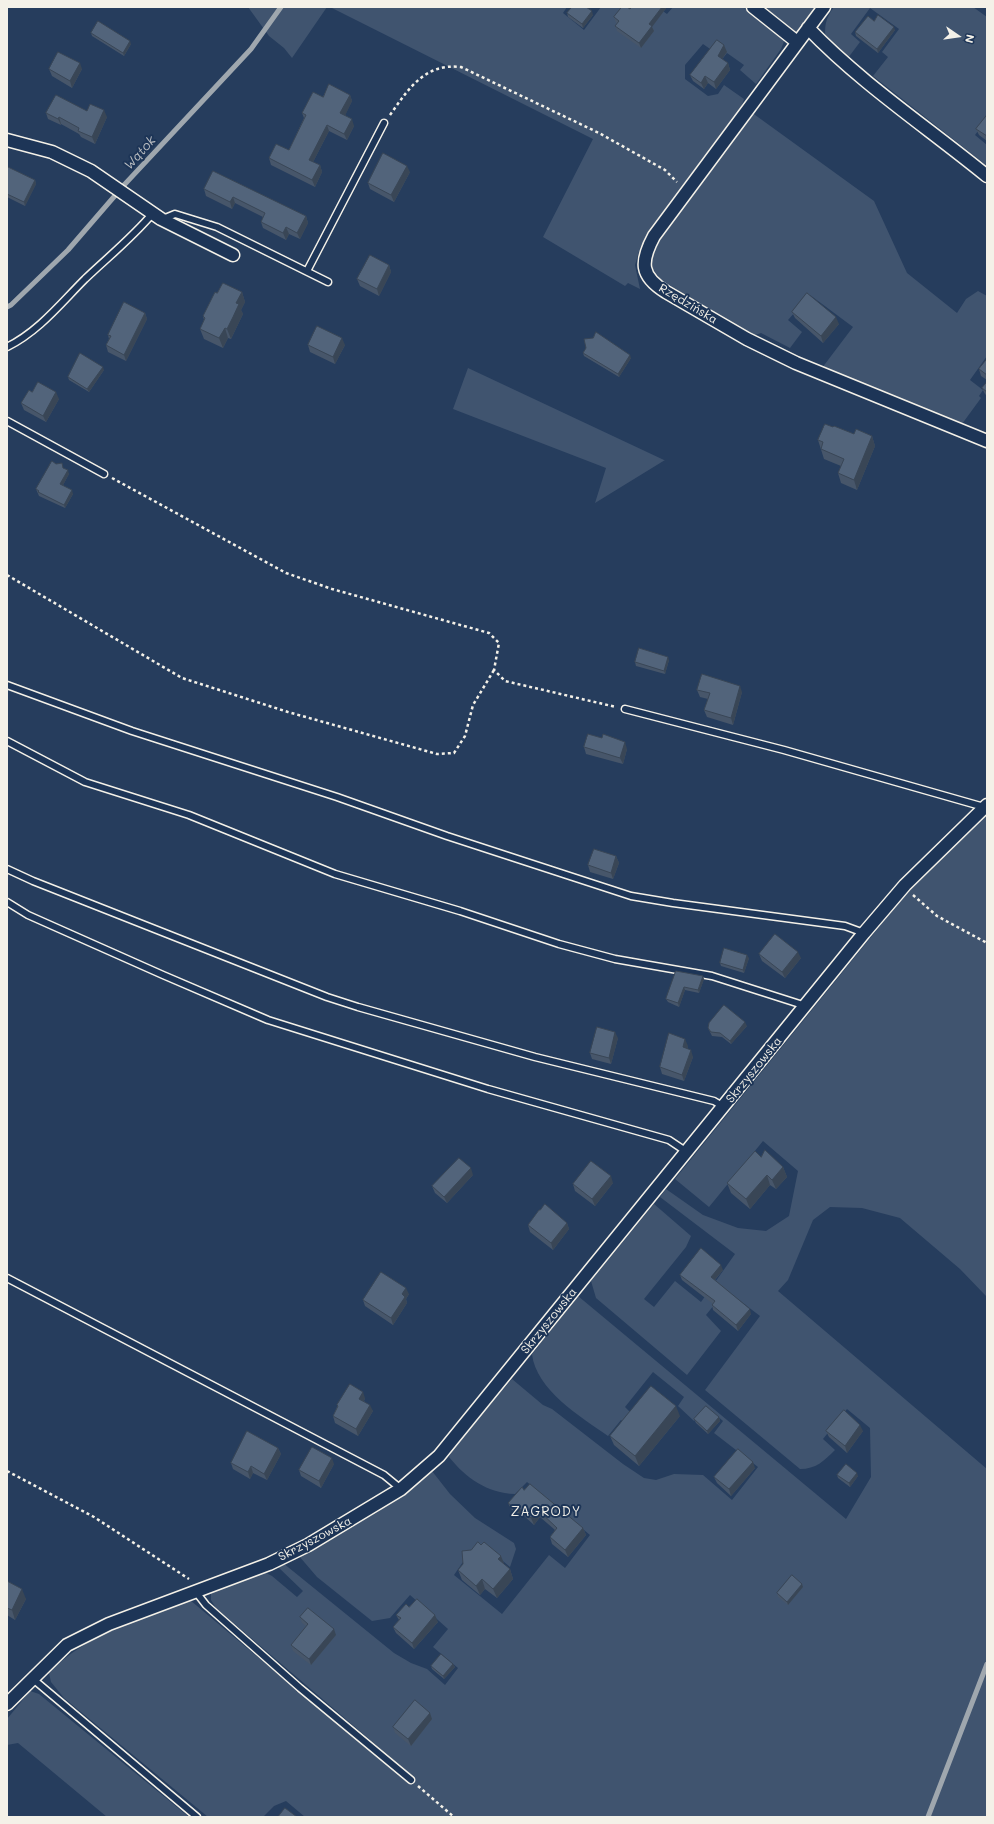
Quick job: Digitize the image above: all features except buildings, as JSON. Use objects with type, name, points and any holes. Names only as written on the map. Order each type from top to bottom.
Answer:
[{"type":"street","points":[[753,7],[797,42]]},
{"type":"street","name":"Rzędzińska","points":[[824,7],[654,236],[645,252],[644,264],[648,276],[655,285],[747,340],[796,364],[987,441]]},
{"type":"street","points":[[808,28],[825,46],[885,97],[987,176]]},
{"type":"street","points":[[7,140],[52,152],[95,173],[157,216],[233,255]]},
{"type":"street","name":"Skrzyszowska","points":[[8,1701],[67,1645],[109,1624],[269,1564],[308,1545],[401,1489],[439,1456],[864,933],[905,885],[985,806]]},
{"type":"lane","points":[[307,271],[384,123]]},
{"type":"lane","points":[[7,347],[40,326],[86,278],[157,216],[175,214],[217,227],[328,282]]},
{"type":"lane","points":[[7,421],[104,474]]},
{"type":"lane","points":[[7,685],[132,731],[337,797],[447,836],[631,896],[673,904],[845,926],[864,933]]},
{"type":"lane","points":[[625,709],[784,750],[985,806]]},
{"type":"lane","points":[[7,741],[85,782],[176,810],[335,874],[460,911],[559,944],[615,959],[712,976],[806,1006]]},
{"type":"lane","points":[[7,868],[33,881],[193,945],[358,1007],[535,1057],[714,1101],[724,1107]]},
{"type":"lane","points":[[7,902],[35,918],[268,1020],[488,1088],[669,1140],[687,1152]]},
{"type":"lane","points":[[7,1278],[384,1475],[401,1489]]},
{"type":"lane","points":[[197,1591],[201,1600],[300,1688],[411,1780]]},
{"type":"lane","points":[[33,1678],[197,1817]]},
{"type":"path","points":[[384,123],[402,98],[420,78],[431,71],[448,66],[461,67],[599,134],[665,170],[677,182],[683,196]]},
{"type":"path","points":[[7,574],[182,678],[288,712],[437,754],[454,753],[465,736],[473,705],[494,670],[499,643],[489,633],[332,589],[286,573],[104,474]]},
{"type":"path","points":[[494,670],[505,681],[625,709]]},
{"type":"path","points":[[905,885],[915,898],[937,916],[987,943]]},
{"type":"path","points":[[7,1471],[94,1517],[189,1579],[197,1591]]},
{"type":"path","points":[[411,1780],[454,1817]]},
{"type":"shaded area","points":[[248,7],[327,7],[292,58],[284,48],[269,36]]},
{"type":"shaded area","points":[[330,7],[567,7],[563,13],[584,30],[601,7],[657,7],[667,14],[673,7],[743,7],[785,39],[781,49],[756,84],[740,70],[744,65],[727,53],[723,58],[703,44],[685,65],[685,79],[708,96],[718,94],[724,85],[744,99],[739,113],[640,248],[635,265],[640,289],[628,283],[625,286],[543,237],[593,139]]},
{"type":"shaded area","points":[[763,7],[819,7],[797,33]]},
{"type":"shaded area","points":[[834,7],[973,7],[987,17],[987,119],[975,135],[987,145],[986,165],[873,76],[888,57],[882,52],[899,29],[870,8],[851,34],[860,42],[848,58],[826,41],[826,23]]},
{"type":"shaded area","points":[[751,112],[874,201],[907,273],[957,313],[966,299],[978,291],[987,296],[987,356],[970,380],[983,390],[979,396],[981,398],[962,424],[822,368],[853,327],[810,295],[788,320],[802,332],[790,348],[761,333],[752,336],[660,279],[655,272],[650,257],[661,235]]},
{"type":"shaded area","points":[[468,368],[665,460],[595,503],[606,468],[453,409]]},
{"type":"shaded area","points":[[987,814],[987,1301],[986,1296],[960,1269],[900,1218],[862,1208],[830,1207],[813,1220],[788,1280],[778,1291],[987,1469],[987,1817],[305,1817],[286,1801],[274,1806],[263,1817],[208,1817],[64,1698],[51,1682],[49,1673],[64,1659],[97,1638],[115,1629],[190,1600],[405,1781],[410,1774],[216,1608],[211,1600],[211,1593],[264,1572],[272,1576],[297,1597],[303,1591],[277,1566],[283,1563],[394,1653],[411,1663],[427,1669],[445,1685],[458,1668],[433,1647],[448,1629],[410,1595],[390,1618],[372,1621],[317,1577],[299,1556],[378,1512],[432,1471],[450,1494],[475,1518],[514,1543],[516,1549],[510,1567],[485,1546],[469,1553],[454,1575],[502,1614],[549,1555],[565,1568],[590,1535],[527,1482],[515,1494],[495,1491],[470,1478],[449,1457],[453,1448],[512,1379],[543,1405],[552,1409],[623,1464],[644,1478],[656,1480],[674,1474],[703,1475],[732,1500],[758,1467],[714,1433],[723,1421],[706,1406],[694,1421],[678,1406],[684,1397],[653,1372],[625,1407],[634,1416],[626,1424],[621,1420],[608,1436],[573,1411],[551,1391],[535,1367],[532,1354],[578,1296],[846,1519],[871,1477],[870,1428],[847,1409],[823,1439],[835,1450],[815,1466],[800,1469],[705,1390],[760,1316],[726,1290],[706,1315],[721,1331],[687,1375],[596,1298],[591,1281],[654,1204],[691,1236],[686,1247],[644,1299],[654,1307],[675,1281],[701,1302],[735,1254],[660,1197],[666,1189],[703,1215],[738,1228],[766,1231],[789,1216],[798,1171],[763,1141],[709,1207],[675,1179],[901,900],[942,856]]},
{"type":"shaded area","points":[[30,1691],[39,1694],[189,1817],[107,1817],[18,1743],[7,1745],[7,1719]]},
{"type":"waterway","name":"Wątok","points":[[7,307],[11,305],[68,250],[125,184],[251,49],[281,7]]},
{"type":"waterway","points":[[928,1817],[987,1664]]},
{"type":"district","name":"ZAGRODY","points":[[546,1512]]}]
